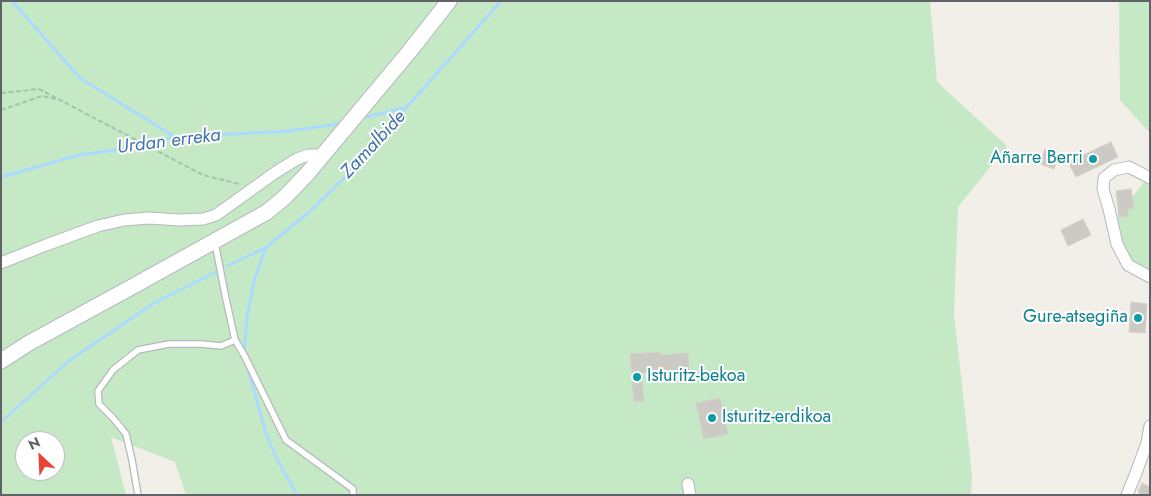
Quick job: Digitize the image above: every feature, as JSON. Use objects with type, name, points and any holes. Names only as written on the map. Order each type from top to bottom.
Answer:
[{"type":"main road","points":[[1,361],[29,343],[267,212],[285,197],[307,174],[410,52],[449,1]]},
{"type":"street","points":[[1,263],[98,226],[124,220],[149,218],[203,219],[216,215],[297,159],[308,155],[323,155]]},
{"type":"street","points":[[1150,178],[1129,167],[1114,170],[1104,178],[1103,189],[1117,244],[1128,265],[1150,277]]},
{"type":"street","points":[[1127,495],[1147,443],[1150,426]]},
{"type":"lane","points":[[215,242],[234,340],[244,355],[286,440],[354,489],[353,495]]},
{"type":"lane","points":[[138,495],[126,434],[99,404],[98,391],[112,370],[138,350],[169,344],[221,346],[234,340]]},
{"type":"path","points":[[1,93],[39,89],[203,175],[254,188]]},
{"type":"path","points":[[1,110],[42,96],[58,99]]},
{"type":"green space","points":[[1,1],[930,1],[937,82],[1007,146],[958,207],[954,314],[972,475],[971,495],[186,495],[175,462],[111,437],[126,495],[1,495]]},
{"type":"green space","points":[[1119,1],[1150,1],[1150,133],[1120,100]]},
{"type":"green space","points":[[1150,174],[1150,274],[1132,265],[1111,225]]},
{"type":"building","name":"Añarre Berri","points":[[1111,142],[1118,157],[1076,177],[1068,162]]},
{"type":"building","points":[[1045,149],[1059,154],[1054,169],[1040,164]]},
{"type":"building","points":[[1131,189],[1134,208],[1128,209],[1128,216],[1119,217],[1116,191]]},
{"type":"building","points":[[1083,219],[1091,235],[1068,246],[1061,230]]},
{"type":"building","name":"Gure-atsegiña","points":[[1131,302],[1147,304],[1145,333],[1129,332]]},
{"type":"building","name":"Isturitz-bekoa","points":[[660,352],[660,355],[688,353],[689,372],[671,374],[671,370],[641,373],[644,401],[634,402],[630,354]]},
{"type":"building","name":"Isturitz-erdikoa","points":[[720,398],[728,434],[704,439],[696,403]]},
{"type":"building","points":[[1142,483],[1150,487],[1150,495],[1142,495],[1138,492]]},
{"type":"waterway","points":[[12,1],[80,78],[175,137]]},
{"type":"waterway","name":"Zamalbide","points":[[227,266],[265,248],[307,214],[360,163],[501,1]]},
{"type":"waterway","name":"Urdan erreka","points":[[366,117],[404,108]]},
{"type":"waterway","name":"Urdan erreka","points":[[1,177],[79,155],[109,151],[176,137],[289,131],[339,124]]},
{"type":"waterway","points":[[244,355],[247,317],[254,281],[265,249]]},
{"type":"waterway","name":"Zamalbide","points":[[1,422],[70,360],[154,303],[216,272]]},
{"type":"waterway","points":[[247,366],[266,434],[278,461],[297,495]]},
{"type":"place","name":"Añarre Berri","points":[[1093,159]]},
{"type":"place","name":"Gure-atsegiña","points":[[1138,318]]},
{"type":"place","name":"Isturitz-bekoa","points":[[637,377]]},
{"type":"place","name":"Isturitz-erdikoa","points":[[712,418]]}]
